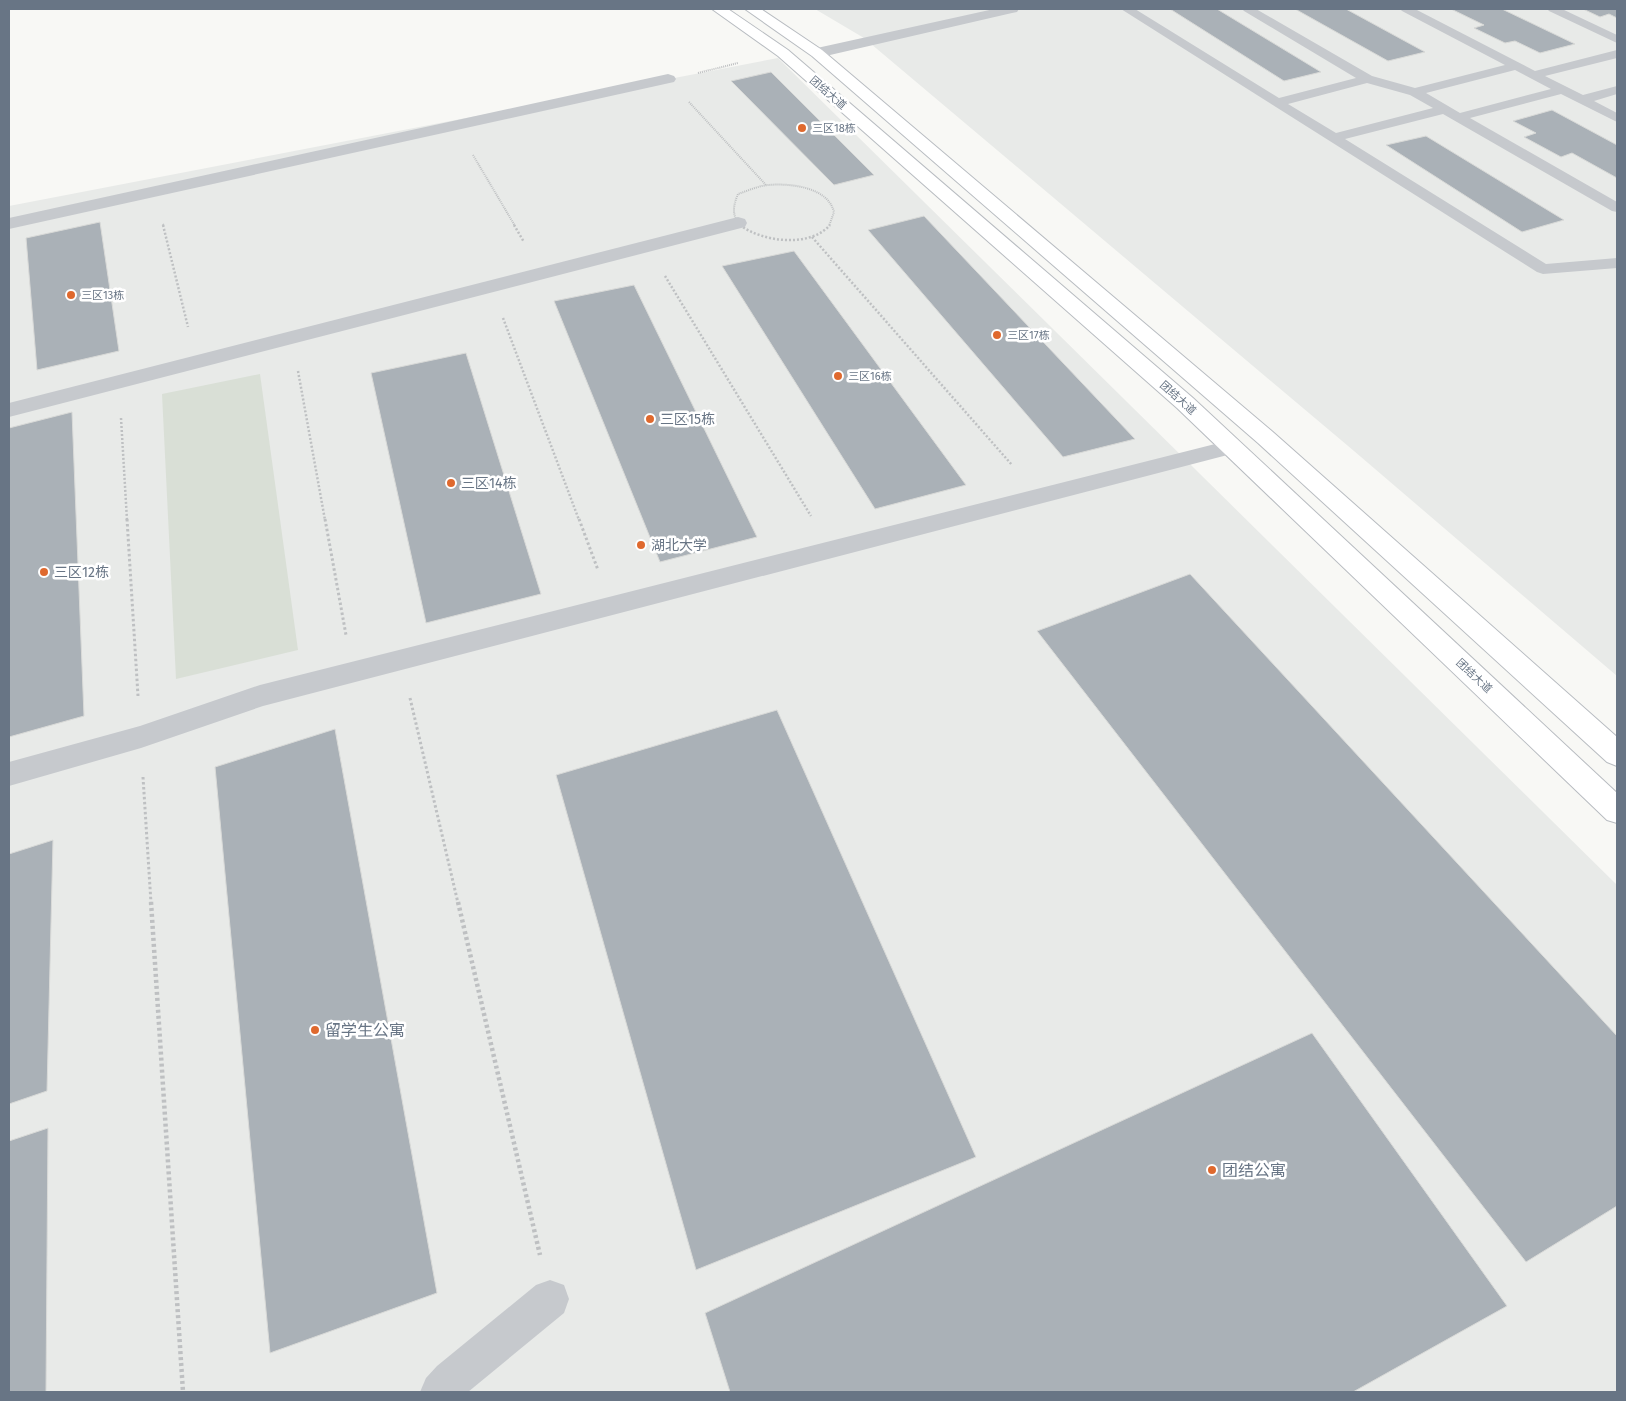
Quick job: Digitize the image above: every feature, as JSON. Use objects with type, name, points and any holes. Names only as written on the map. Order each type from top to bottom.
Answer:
[{"type":"main road","name":"团结大道","points":[[719,9],[783,53],[1185,403],[1617,811]]},
{"type":"main road","name":"团结大道","points":[[752,9],[817,53],[1266,438],[1617,754]]},
{"type":"street","points":[[817,53],[1012,9]]},
{"type":"street","points":[[9,224],[668,80]]},
{"type":"street","points":[[9,410],[738,223]]},
{"type":"street","points":[[9,774],[141,737],[260,696],[1231,447]]},
{"type":"street","points":[[440,1392],[451,1380],[550,1299]]},
{"type":"lane","points":[[1127,9],[1543,269],[1617,263]]},
{"type":"lane","points":[[1248,9],[1367,79],[1415,92],[1617,208]]},
{"type":"lane","points":[[1406,9],[1617,118]]},
{"type":"lane","points":[[1553,9],[1617,39]]},
{"type":"lane","points":[[1534,75],[1617,54]]},
{"type":"lane","points":[[1415,92],[1517,66]]},
{"type":"lane","points":[[1277,103],[1367,79]]},
{"type":"lane","points":[[1459,117],[1562,90]]},
{"type":"lane","points":[[1582,100],[1617,90]]},
{"type":"lane","points":[[1334,138],[1445,109]]},
{"type":"path","points":[[766,185],[668,80],[783,53]]},
{"type":"path","points":[[456,126],[542,273]]},
{"type":"path","points":[[766,185],[796,186],[809,190],[830,202],[834,211],[834,221],[826,230],[812,237],[790,240],[772,238],[751,232],[738,223],[733,215],[733,205],[738,194],[766,185]]},
{"type":"path","points":[[155,192],[196,362]]},
{"type":"path","points":[[812,237],[1039,495]]},
{"type":"path","points":[[647,246],[831,549]]},
{"type":"path","points":[[491,286],[611,606]]},
{"type":"path","points":[[292,338],[353,673]]},
{"type":"path","points":[[119,382],[183,1392]]},
{"type":"path","points":[[402,660],[550,1299]]},
{"type":"shaded area","points":[[815,9],[1617,9],[1617,676],[1354,451],[864,38]]},
{"type":"shaded area","name":"湖北大学","points":[[778,58],[1617,885],[1617,1392],[9,1392],[9,206]]},
{"type":"shaded area","points":[[260,374],[298,650],[176,679],[162,394]]},
{"type":"building","points":[[1170,9],[1217,9],[1321,72],[1284,81]]},
{"type":"building","points":[[1295,9],[1346,9],[1425,52],[1388,61]]},
{"type":"building","points":[[1451,9],[1502,9],[1575,44],[1540,53],[1515,41],[1505,43],[1474,28],[1484,25]]},
{"type":"building","points":[[1583,9],[1617,9],[1617,18],[1609,14],[1600,17]]},
{"type":"building","name":"三区18栋","points":[[771,72],[874,175],[834,185],[731,81]]},
{"type":"building","points":[[1552,110],[1617,145],[1617,178],[1572,153],[1561,157],[1524,137],[1536,133],[1513,121]]},
{"type":"building","points":[[1426,136],[1564,220],[1522,232],[1386,145]]},
{"type":"building","name":"三区17栋","points":[[924,216],[1135,439],[1063,457],[868,230]]},
{"type":"building","name":"三区13栋","points":[[100,222],[119,351],[37,370],[26,238]]},
{"type":"building","name":"三区16栋","points":[[794,251],[966,485],[875,509],[722,266]]},
{"type":"building","name":"三区15栋","points":[[634,285],[757,537],[660,562],[554,301]]},
{"type":"building","name":"三区14栋","points":[[466,353],[541,594],[426,623],[371,373]]},
{"type":"building","name":"三区12栋","points":[[72,412],[84,716],[9,737],[9,428]]},
{"type":"building","points":[[1190,574],[1617,1036],[1617,1206],[1526,1262],[1037,631]]},
{"type":"building","points":[[777,710],[976,1157],[696,1270],[556,775]]},
{"type":"building","name":"留学生公寓","points":[[335,729],[437,1293],[270,1353],[215,767]]},
{"type":"building","points":[[53,840],[47,1091],[9,1104],[9,854]]},
{"type":"building","name":"团结公寓","points":[[1312,1033],[1507,1306],[1353,1392],[730,1392],[705,1313]]},
{"type":"building","points":[[48,1128],[46,1392],[9,1392],[9,1141]]},
{"type":"place","name":"三区18栋","points":[[802,128]]},
{"type":"place","name":"三区13栋","points":[[71,295]]},
{"type":"place","name":"三区17栋","points":[[997,335]]},
{"type":"place","name":"三区16栋","points":[[838,376]]},
{"type":"place","name":"三区15栋","points":[[650,419]]},
{"type":"place","name":"三区14栋","points":[[451,483]]},
{"type":"place","name":"湖北大学","points":[[641,545]]},
{"type":"place","name":"三区12栋","points":[[44,572]]},
{"type":"place","name":"留学生公寓","points":[[315,1030]]},
{"type":"place","name":"团结公寓","points":[[1212,1170]]}]
